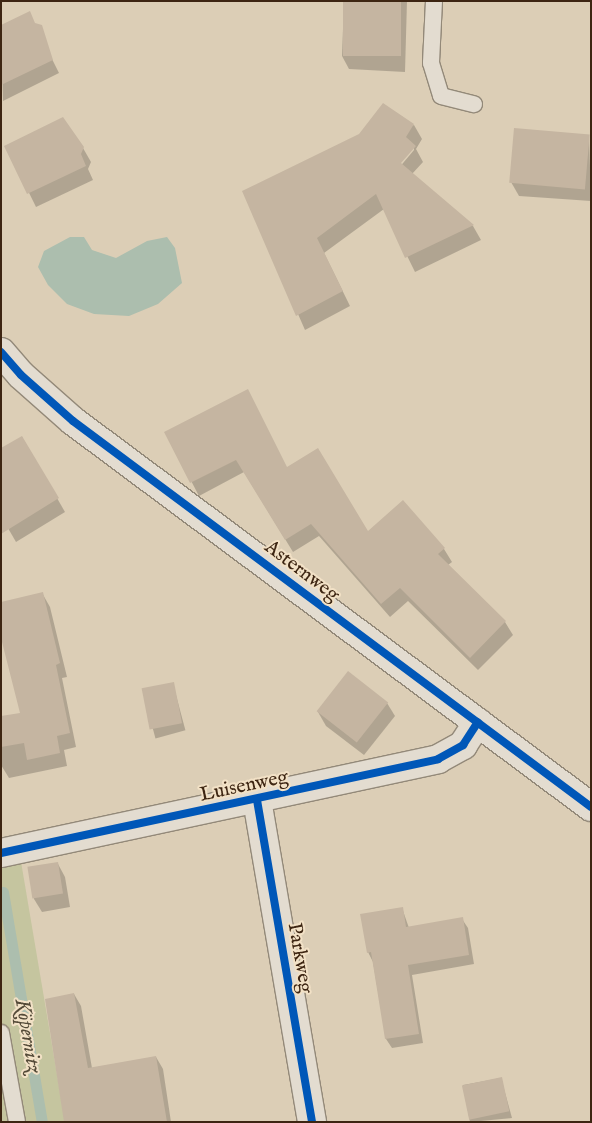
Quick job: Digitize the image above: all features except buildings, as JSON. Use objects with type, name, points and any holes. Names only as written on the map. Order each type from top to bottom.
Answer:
[{"type":"street","name":"Asternweg","points":[[1,352],[21,375],[73,421],[591,806]]},
{"type":"street","name":"Luisenweg","points":[[1,854],[257,800],[438,759],[463,745],[478,722]]},
{"type":"street","name":"Parkweg","points":[[257,800],[312,1122]]},
{"type":"lane","points":[[434,1],[431,63],[441,96],[474,104]]},
{"type":"lane","points":[[1,1033],[17,1122]]},
{"type":"green space","points":[[17,838],[65,1122],[1,1122],[1,842]]},
{"type":"shaded area","points":[[70,237],[84,237],[92,250],[116,258],[147,241],[167,237],[175,248],[182,283],[158,304],[129,316],[94,314],[67,304],[48,285],[38,267],[44,251]]},
{"type":"waterway","name":"Köpernitz","points":[[3,892],[42,1122]]},
{"type":"cycle path","points":[[1,352],[21,375],[73,421],[591,807]]},
{"type":"cycle path","points":[[1,853],[438,759],[463,745],[478,722]]},
{"type":"cycle path","points":[[257,800],[312,1122]]}]
